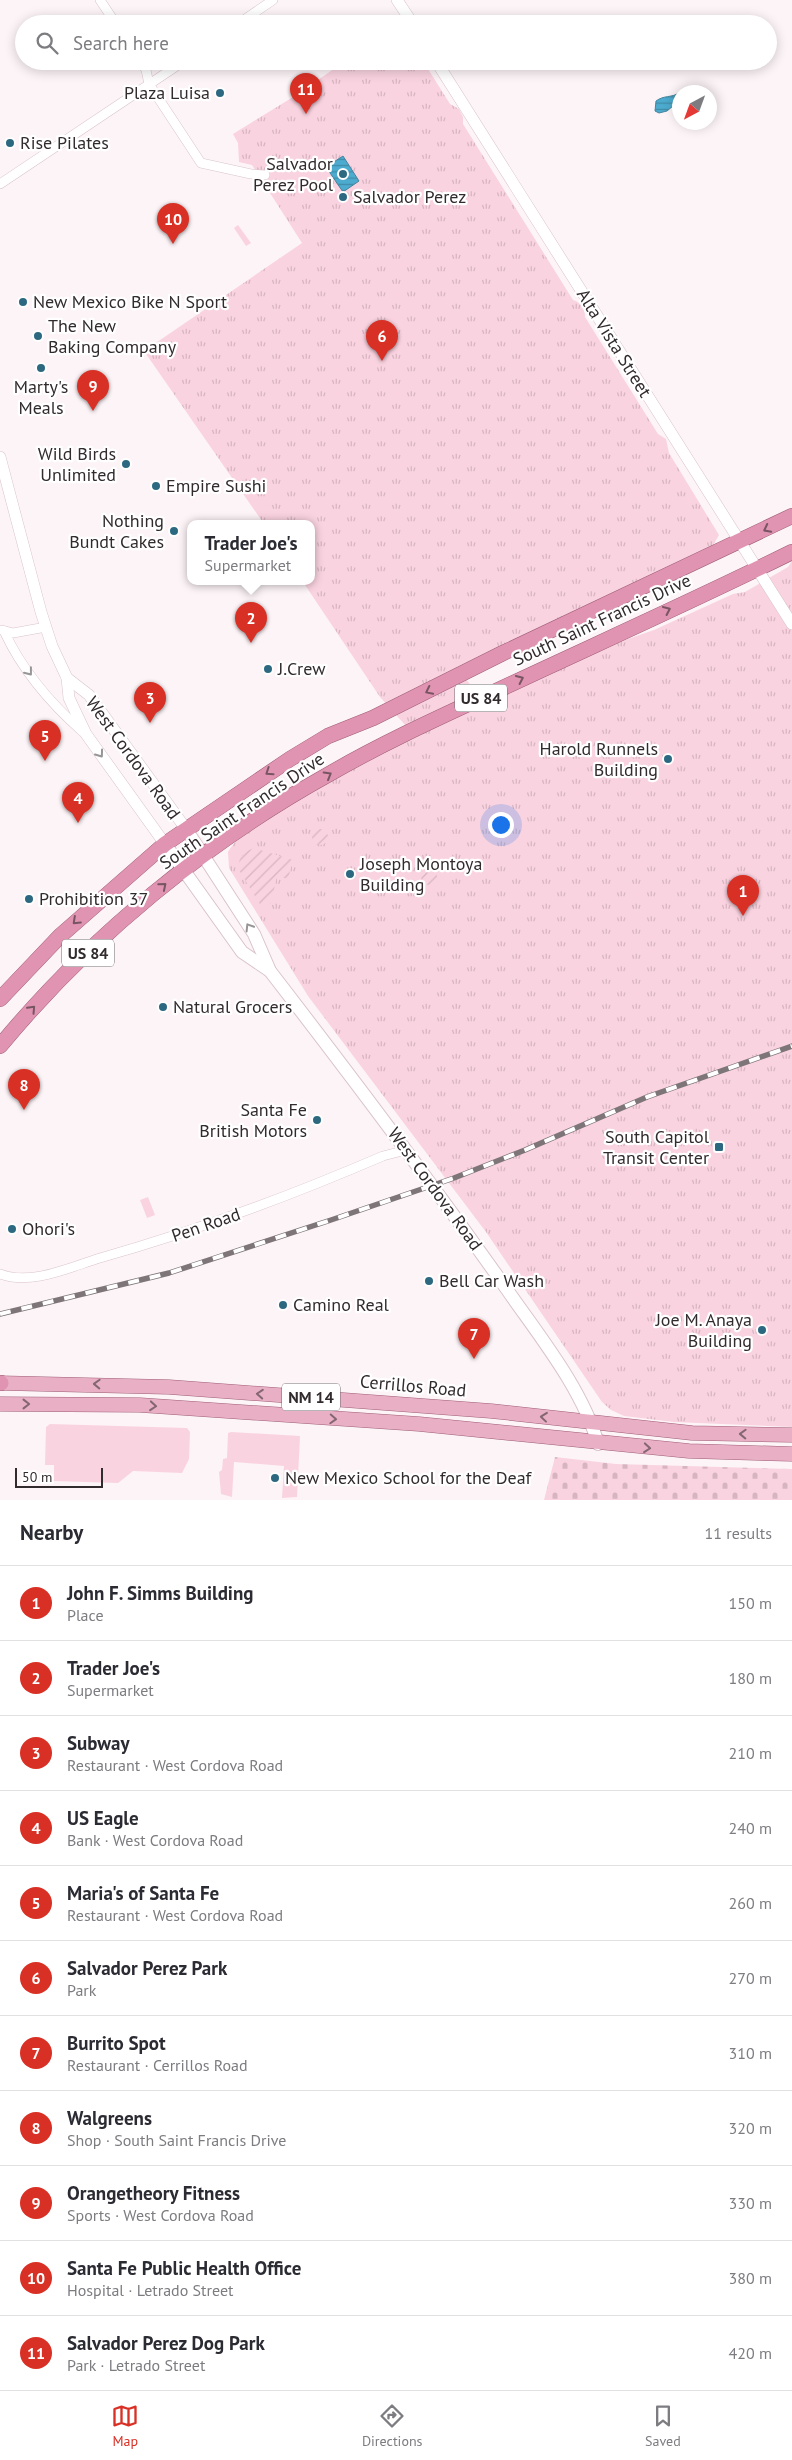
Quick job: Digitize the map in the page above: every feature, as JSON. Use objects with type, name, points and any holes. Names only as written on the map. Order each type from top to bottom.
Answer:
[{"type":"highway","name":"South Saint Francis Drive","points":[[0,999],[60,936],[165,844],[274,769],[328,736],[381,714],[500,654],[792,516]]},
{"type":"highway","name":"South Saint Francis Drive","points":[[0,1046],[30,1011],[100,941],[185,869],[294,794],[386,743],[792,552]]},
{"type":"main road","name":"West Cordova Road","points":[[186,829],[254,934],[270,971],[406,1150],[514,1300],[584,1404],[592,1422],[598,1444]]},
{"type":"main road","name":"West Cordova Road","points":[[165,844],[185,869],[242,952],[270,971]]},
{"type":"main road","name":"Cerrillos Road","points":[[0,1383],[169,1387],[378,1402],[692,1433],[792,1435]]},
{"type":"main road","points":[[378,1402],[378,1422]]},
{"type":"main road","name":"NM 14","points":[[0,1404],[140,1405],[378,1422],[690,1452],[792,1454]]},
{"type":"street","points":[[100,0],[110,15]]},
{"type":"street","points":[[251,15],[273,0]]},
{"type":"street","points":[[397,0],[407,15]]},
{"type":"street","points":[[146,70],[149,84],[201,163],[251,174],[265,175]]},
{"type":"street","points":[[0,184],[170,70]]},
{"type":"street","name":"Alta Vista Street","points":[[442,70],[742,541],[792,624]]},
{"type":"street","name":"West Cordova Road","points":[[0,457],[46,627],[52,646],[67,678],[69,698],[86,734],[165,844]]},
{"type":"street","points":[[2,629],[13,633],[46,627]]},
{"type":"street","points":[[2,629],[15,654],[54,705],[86,734]]},
{"type":"street","name":"West Cordova Road","points":[[67,678],[89,695],[186,829]]},
{"type":"street","name":"Pen Road","points":[[0,1274],[16,1278],[44,1274],[166,1239],[236,1215],[383,1156],[406,1150]]},
{"type":"green space","points":[[332,70],[429,70],[450,104],[459,109],[463,117],[463,124],[573,300],[582,306],[585,317],[658,434],[666,439],[669,453],[719,535],[712,547],[457,667],[484,703],[619,642],[654,630],[733,594],[745,592],[788,567],[792,561],[792,1427],[674,1422],[624,1416],[611,1410],[602,1402],[486,1232],[308,996],[229,868],[228,852],[235,842],[249,830],[319,786],[415,736],[380,697],[305,585],[315,585],[315,520],[261,520],[144,351],[302,243],[252,165],[239,162],[238,143],[233,134],[298,94]]},
{"type":"green space","points":[[238,225],[251,243],[246,246],[234,228]]},
{"type":"green space","points":[[317,829],[323,829],[328,834],[326,843],[317,845],[312,840],[312,834]]},
{"type":"green space","points":[[254,848],[293,860],[288,879],[277,876],[271,903],[263,909],[239,870],[239,862],[242,856]]},
{"type":"green space","points":[[426,869],[432,869],[437,874],[435,883],[426,885],[421,880],[421,874]]},
{"type":"green space","points":[[148,1197],[155,1215],[147,1218],[140,1200]]},
{"type":"green space","points":[[50,1424],[187,1428],[190,1432],[189,1459],[182,1473],[133,1471],[118,1483],[54,1481],[54,1465],[45,1465],[46,1427]]},
{"type":"green space","points":[[228,1433],[300,1436],[297,1497],[282,1498],[284,1466],[234,1462],[232,1497],[221,1494],[219,1472],[222,1470],[223,1459],[227,1458]]},
{"type":"green space","points":[[555,1457],[616,1464],[792,1469],[792,1500],[544,1500]]},
{"type":"water","points":[[672,96],[672,107],[667,111],[659,113],[655,111],[656,101]]},
{"type":"water","name":"Salvador Perez Pool","points":[[343,156],[359,181],[343,192],[326,167]]},
{"type":"railway","points":[[0,1314],[169,1273],[331,1220],[454,1178],[525,1150],[647,1097],[792,1046]]},
{"type":"place","name":"Plaza Luisa","points":[[220,93]]},
{"type":"place","name":"Salvador Perez Dog Park","points":[[306,114]]},
{"type":"place","name":"Rise Pilates","points":[[10,143]]},
{"type":"place","name":"Salvador Perez Pool","points":[[343,174]]},
{"type":"place","name":"Salvador Perez","points":[[343,197]]},
{"type":"place","name":"Santa Fe Public Health Office","points":[[173,244]]},
{"type":"place","name":"New Mexico Bike N Sport","points":[[23,302]]},
{"type":"place","name":"The New Baking Company","points":[[38,336]]},
{"type":"place","name":"Salvador Perez Park","points":[[382,361]]},
{"type":"place","name":"Marty's Meals","points":[[41,368]]},
{"type":"place","name":"Orangetheory Fitness","points":[[93,411]]},
{"type":"place","name":"Wild Birds Unlimited","points":[[126,464]]},
{"type":"place","name":"Empire Sushi","points":[[156,486]]},
{"type":"place","name":"Nothing Bundt Cakes","points":[[174,531]]},
{"type":"place","name":"Trader Joe's","points":[[251,643]]},
{"type":"place","name":"J.Crew","points":[[268,669]]},
{"type":"place","name":"Subway","points":[[150,723]]},
{"type":"place","name":"Harold Runnels Building","points":[[668,759]]},
{"type":"place","name":"Maria's of Santa Fe","points":[[45,761]]},
{"type":"place","name":"US Eagle","points":[[78,823]]},
{"type":"place","name":"Joseph Montoya Building","points":[[350,874]]},
{"type":"place","name":"Prohibition 37","points":[[29,899]]},
{"type":"place","name":"John F. Simms Building","points":[[743,916]]},
{"type":"place","name":"Natural Grocers","points":[[163,1007]]},
{"type":"place","name":"Walgreens","points":[[24,1110]]},
{"type":"place","name":"Santa Fe British Motors","points":[[317,1120]]},
{"type":"place","name":"South Capitol Transit Center","points":[[719,1147]]},
{"type":"place","name":"Ohori's","points":[[12,1229]]},
{"type":"place","name":"Bell Car Wash","points":[[429,1281]]},
{"type":"place","name":"Camino Real","points":[[283,1305]]},
{"type":"place","name":"Joe M. Anaya Building","points":[[762,1330]]},
{"type":"place","name":"Burrito Spot","points":[[474,1359]]},
{"type":"place","name":"New Mexico School for the Deaf","points":[[275,1478]]}]
